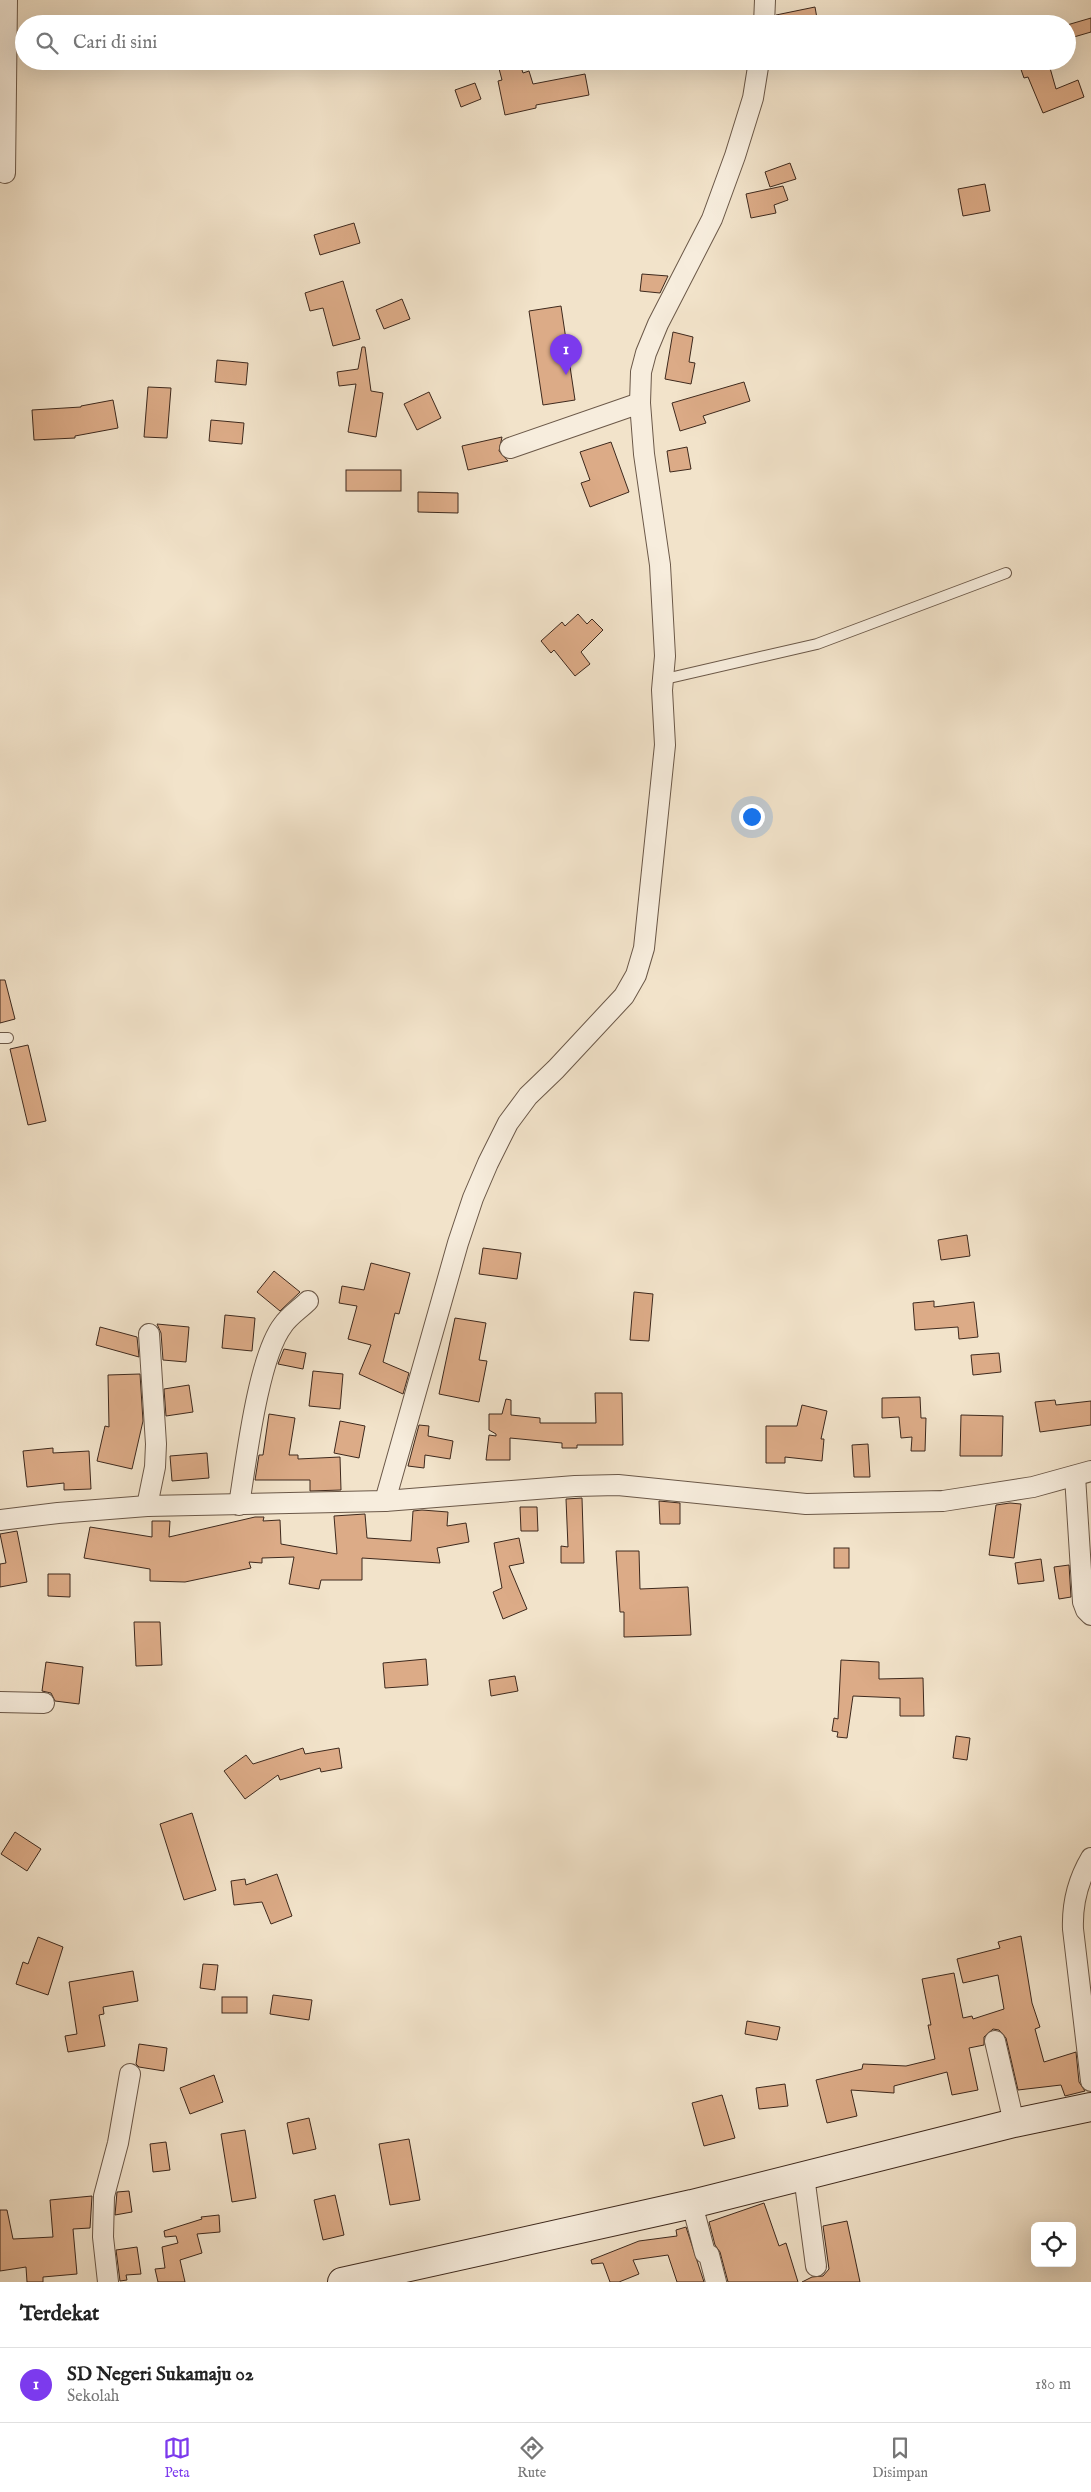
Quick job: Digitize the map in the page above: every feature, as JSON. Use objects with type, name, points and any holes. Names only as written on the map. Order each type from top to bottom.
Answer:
[{"type":"main road","points":[[342,2282],[692,2204],[1014,2123],[1091,2107]]},
{"type":"street","points":[[5,173],[7,0]]},
{"type":"street","points":[[764,0],[764,15]]},
{"type":"street","points":[[385,1501],[458,1243],[473,1198],[488,1163],[508,1123],[528,1096],[606,1018],[624,996],[636,975],[644,948],[665,745],[660,565],[644,454],[640,403],[641,372],[646,353],[658,324],[712,219],[735,156],[753,98],[758,70]]},
{"type":"street","points":[[510,448],[640,403]]},
{"type":"street","points":[[239,1505],[262,1382],[272,1345],[282,1325],[308,1301]]},
{"type":"street","points":[[147,1506],[155,1467],[156,1444],[149,1334]]},
{"type":"street","points":[[0,1520],[147,1506],[385,1501],[575,1486],[618,1485],[806,1504],[943,1501],[994,1494],[1083,1474],[1083,1602],[1086,1610],[1091,1615]]},
{"type":"street","points":[[0,1702],[44,1704]]},
{"type":"street","points":[[1091,1858],[1079,1883],[1072,1906],[1091,2081]]},
{"type":"street","points":[[995,2041],[1014,2123]]},
{"type":"street","points":[[108,2282],[103,2237],[104,2196],[118,2143],[130,2074]]},
{"type":"street","points":[[804,2176],[816,2266]]},
{"type":"street","points":[[692,2204],[705,2253],[709,2254],[716,2282]]},
{"type":"lane","points":[[664,684],[817,644],[1006,573]]},
{"type":"building","points":[[815,7],[816,15],[776,15]]},
{"type":"building","points":[[1091,18],[1091,32],[1076,36],[1076,22]]},
{"type":"building","points":[[499,70],[522,70],[523,73],[529,71],[533,84],[585,74],[589,95],[536,105],[536,108],[505,115],[498,81],[502,80]]},
{"type":"building","points":[[1021,70],[1051,70],[1056,89],[1078,80],[1084,97],[1043,113],[1028,77],[1024,78]]},
{"type":"building","points":[[475,83],[481,99],[461,107],[455,90]]},
{"type":"building","points":[[790,163],[796,179],[770,187],[765,172]]},
{"type":"building","points":[[985,184],[990,211],[963,216],[958,189]]},
{"type":"building","points":[[783,186],[788,200],[774,205],[776,213],[751,218],[746,194]]},
{"type":"building","points":[[354,223],[360,243],[320,255],[314,235]]},
{"type":"building","points":[[642,274],[668,276],[660,293],[640,291]]},
{"type":"building","points":[[343,281],[360,339],[333,346],[323,308],[310,311],[305,293]]},
{"type":"building","points":[[402,299],[410,319],[384,329],[376,310]]},
{"type":"building","points":[[561,306],[575,400],[543,405],[529,311]]},
{"type":"building","points":[[673,332],[693,337],[689,362],[695,363],[691,384],[665,379]]},
{"type":"building","points":[[362,347],[365,347],[371,391],[383,393],[376,437],[348,432],[356,384],[339,386],[337,372],[358,369]]},
{"type":"building","points":[[217,360],[248,363],[246,385],[215,382]]},
{"type":"building","points":[[744,382],[750,401],[703,416],[706,423],[680,431],[672,403]]},
{"type":"building","points":[[148,387],[171,388],[167,438],[144,437]]},
{"type":"building","points":[[429,392],[441,418],[417,430],[404,404]]},
{"type":"building","points":[[113,400],[118,428],[75,436],[75,438],[34,440],[32,410],[81,407]]},
{"type":"building","points":[[211,420],[244,423],[242,444],[209,441]]},
{"type":"building","points":[[502,437],[499,451],[508,461],[468,470],[462,446]]},
{"type":"building","points":[[611,442],[629,492],[590,507],[581,483],[590,480],[580,452]]},
{"type":"building","points":[[687,447],[691,469],[670,472],[667,451]]},
{"type":"building","points":[[346,470],[401,470],[401,491],[346,491]]},
{"type":"building","points":[[418,492],[458,493],[458,513],[418,512]]},
{"type":"building","points":[[578,614],[587,624],[592,619],[603,630],[581,652],[590,664],[575,676],[554,650],[551,653],[541,641],[562,622],[565,626]]},
{"type":"building","points":[[0,980],[5,980],[15,1019],[0,1023]]},
{"type":"building","points":[[28,1045],[46,1121],[28,1125],[10,1049]]},
{"type":"building","points":[[967,1235],[970,1256],[941,1260],[938,1240]]},
{"type":"building","points":[[483,1248],[521,1253],[517,1279],[479,1274]]},
{"type":"building","points":[[371,1263],[410,1273],[399,1314],[395,1313],[383,1362],[409,1373],[403,1394],[359,1374],[371,1345],[348,1339],[357,1306],[339,1303],[342,1286],[364,1290]]},
{"type":"building","points":[[274,1271],[300,1292],[280,1311],[257,1292]]},
{"type":"building","points":[[634,1292],[653,1294],[649,1341],[630,1340]]},
{"type":"building","points":[[934,1301],[934,1307],[974,1302],[978,1337],[959,1339],[958,1327],[915,1330],[913,1303]]},
{"type":"building","points":[[225,1315],[255,1318],[252,1351],[222,1348]]},
{"type":"building","points":[[455,1318],[486,1323],[479,1360],[487,1361],[479,1402],[439,1394]]},
{"type":"building","points":[[157,1324],[189,1327],[186,1362],[163,1360],[161,1333]]},
{"type":"building","points":[[100,1327],[137,1337],[139,1357],[96,1345]]},
{"type":"building","points":[[284,1349],[306,1353],[303,1369],[278,1364]]},
{"type":"building","points":[[999,1353],[1001,1372],[973,1375],[971,1355]]},
{"type":"building","points":[[313,1371],[343,1374],[340,1409],[309,1406]]},
{"type":"building","points":[[140,1374],[143,1421],[132,1469],[97,1461],[105,1426],[109,1427],[108,1375]]},
{"type":"building","points":[[189,1385],[193,1412],[166,1416],[164,1389]]},
{"type":"building","points":[[595,1393],[622,1393],[623,1445],[577,1445],[577,1448],[562,1448],[562,1443],[510,1438],[510,1460],[486,1460],[489,1435],[496,1436],[496,1434],[489,1430],[489,1414],[502,1414],[506,1399],[511,1400],[511,1415],[540,1418],[540,1423],[596,1423]]},
{"type":"building","points":[[920,1397],[921,1418],[926,1418],[925,1451],[911,1451],[912,1437],[901,1438],[899,1417],[882,1418],[882,1398]]},
{"type":"building","points":[[1055,1400],[1056,1405],[1091,1401],[1091,1425],[1040,1432],[1035,1402]]},
{"type":"building","points":[[802,1405],[827,1411],[821,1439],[824,1439],[822,1461],[785,1457],[785,1463],[766,1463],[766,1426],[797,1426]]},
{"type":"building","points":[[269,1414],[295,1418],[289,1455],[298,1455],[298,1459],[340,1457],[341,1490],[310,1491],[310,1480],[255,1480],[259,1455],[263,1455]]},
{"type":"building","points":[[961,1415],[1003,1416],[1002,1456],[960,1456]]},
{"type":"building","points":[[340,1421],[365,1426],[359,1458],[334,1453]]},
{"type":"building","points":[[419,1425],[429,1426],[428,1436],[453,1441],[450,1459],[425,1455],[424,1468],[408,1466]]},
{"type":"building","points":[[868,1444],[870,1477],[854,1477],[852,1445]]},
{"type":"building","points":[[53,1448],[53,1453],[89,1451],[91,1489],[64,1490],[64,1483],[27,1487],[23,1451]]},
{"type":"building","points":[[207,1453],[209,1478],[172,1481],[170,1456]]},
{"type":"building","points":[[582,1498],[584,1563],[561,1563],[561,1546],[568,1547],[566,1499]]},
{"type":"building","points":[[659,1501],[680,1503],[680,1524],[660,1524]]},
{"type":"building","points":[[1021,1504],[1014,1558],[989,1555],[996,1505]]},
{"type":"building","points":[[520,1507],[537,1507],[538,1531],[521,1531]]},
{"type":"building","points":[[413,1511],[448,1512],[447,1526],[466,1523],[469,1542],[437,1548],[440,1563],[362,1558],[362,1580],[321,1580],[319,1589],[289,1584],[294,1557],[262,1558],[262,1563],[249,1562],[251,1568],[185,1582],[150,1581],[150,1569],[84,1558],[90,1527],[152,1537],[152,1521],[170,1521],[169,1537],[255,1517],[264,1517],[263,1521],[280,1520],[281,1544],[337,1554],[334,1516],[365,1514],[367,1538],[411,1541]]},
{"type":"building","points":[[17,1531],[27,1582],[0,1587],[0,1564],[6,1563],[0,1534]]},
{"type":"building","points":[[519,1538],[524,1563],[509,1566],[527,1609],[503,1619],[493,1592],[502,1588],[494,1543]]},
{"type":"building","points":[[834,1548],[849,1548],[849,1568],[834,1568]]},
{"type":"building","points":[[616,1551],[639,1551],[640,1589],[688,1587],[691,1635],[624,1637],[624,1612],[620,1612]]},
{"type":"building","points":[[1041,1559],[1044,1581],[1018,1584],[1015,1563]]},
{"type":"building","points":[[1069,1565],[1071,1597],[1059,1599],[1054,1567]]},
{"type":"building","points":[[48,1574],[70,1574],[70,1597],[48,1596]]},
{"type":"building","points":[[134,1622],[160,1622],[162,1665],[136,1666]]},
{"type":"building","points":[[426,1659],[428,1685],[385,1688],[383,1663]]},
{"type":"building","points":[[841,1660],[879,1662],[879,1679],[923,1678],[924,1716],[900,1716],[900,1698],[853,1696],[847,1738],[837,1737],[838,1732],[832,1731],[834,1718],[838,1719]]},
{"type":"building","points":[[46,1662],[83,1667],[79,1704],[55,1701],[51,1693],[42,1691]]},
{"type":"building","points":[[515,1676],[518,1691],[491,1696],[489,1680]]},
{"type":"building","points":[[956,1736],[970,1738],[967,1760],[953,1758]]},
{"type":"building","points":[[303,1748],[305,1754],[339,1748],[342,1768],[321,1772],[320,1768],[280,1780],[278,1775],[245,1799],[224,1771],[246,1755],[253,1764]]},
{"type":"building","points":[[192,1813],[216,1890],[184,1900],[160,1824]]},
{"type":"building","points":[[15,1832],[41,1849],[27,1871],[1,1854]]},
{"type":"building","points":[[277,1874],[292,1916],[271,1924],[262,1902],[234,1905],[231,1881],[245,1879],[246,1885]]},
{"type":"building","points":[[1021,1936],[1032,2003],[1040,2027],[1035,2029],[1044,2062],[1076,2052],[1079,2082],[1085,2091],[1065,2096],[1061,2085],[1018,2090],[1006,2038],[999,2030],[993,2029],[984,2037],[984,2045],[969,2048],[978,2090],[952,2095],[947,2072],[894,2086],[894,2093],[851,2090],[857,2116],[827,2123],[816,2080],[862,2069],[863,2064],[906,2066],[935,2059],[928,2025],[931,2025],[922,1979],[954,1973],[963,2018],[972,2016],[973,2019],[1004,2009],[998,1975],[963,1983],[957,1959],[1000,1948],[998,1942]]},
{"type":"building","points":[[38,1937],[63,1947],[48,1995],[16,1984],[23,1962],[28,1964]]},
{"type":"building","points":[[203,1964],[218,1965],[215,1990],[200,1988]]},
{"type":"building","points":[[133,1971],[138,2001],[103,2007],[104,2014],[99,2015],[105,2046],[68,2052],[65,2036],[77,2034],[69,1982]]},
{"type":"building","points":[[273,1995],[312,2000],[309,2020],[270,2014]]},
{"type":"building","points":[[222,1997],[247,1997],[247,2013],[222,2013]]},
{"type":"building","points":[[747,2021],[780,2027],[777,2040],[745,2034]]},
{"type":"building","points":[[139,2044],[167,2048],[164,2071],[139,2067],[136,2064]]},
{"type":"building","points":[[214,2075],[223,2102],[190,2114],[180,2088]]},
{"type":"building","points":[[785,2084],[788,2106],[759,2109],[756,2088]]},
{"type":"building","points":[[722,2095],[735,2138],[704,2146],[692,2103]]},
{"type":"building","points":[[309,2118],[316,2149],[293,2154],[287,2123]]},
{"type":"building","points":[[245,2130],[256,2198],[232,2202],[221,2134]]},
{"type":"building","points":[[409,2139],[420,2200],[390,2205],[379,2144]]},
{"type":"building","points":[[166,2142],[170,2170],[153,2172],[150,2144]]},
{"type":"building","points":[[129,2191],[132,2212],[115,2215],[117,2192]]},
{"type":"building","points":[[335,2195],[344,2235],[323,2240],[314,2200]]},
{"type":"building","points":[[92,2196],[90,2228],[73,2229],[77,2274],[43,2277],[43,2282],[27,2282],[26,2267],[0,2271],[0,2210],[7,2210],[13,2239],[53,2237],[50,2200]]},
{"type":"building","points":[[764,2203],[779,2246],[786,2243],[798,2282],[728,2282],[709,2222]]},
{"type":"building","points":[[219,2215],[220,2232],[197,2234],[202,2253],[180,2260],[185,2282],[158,2282],[155,2269],[165,2268],[162,2247],[178,2243],[176,2236],[165,2237],[164,2231],[202,2219],[201,2217]]},
{"type":"building","points":[[847,2221],[860,2282],[802,2282],[812,2277],[823,2276],[829,2269],[823,2226]]},
{"type":"building","points":[[686,2227],[704,2282],[677,2282],[668,2255],[633,2260],[639,2274],[619,2282],[610,2282],[603,2263],[592,2264],[591,2260],[639,2241],[677,2236],[676,2230]]},
{"type":"building","points":[[137,2247],[141,2274],[126,2275],[127,2280],[120,2281],[116,2250]]},
{"type":"place","name":"SD Negeri Sukamaju 02","points":[[566,375]]}]
